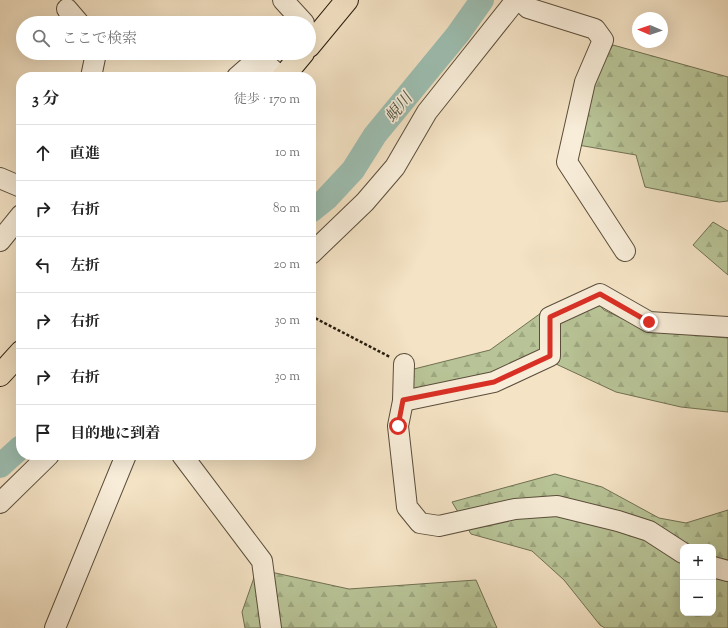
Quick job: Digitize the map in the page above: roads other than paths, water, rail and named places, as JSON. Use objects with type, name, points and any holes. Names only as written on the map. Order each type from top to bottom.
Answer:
[{"type":"main road","points":[[316,30],[347,0]]},
{"type":"main road","points":[[285,72],[293,60]]},
{"type":"main road","points":[[0,375],[16,357]]},
{"type":"street","points":[[284,0],[294,16]]},
{"type":"street","points":[[316,249],[366,202],[395,167],[427,112],[516,0]]},
{"type":"street","points":[[520,0],[528,8],[595,29],[603,40],[585,82],[567,162],[625,251]]},
{"type":"street","points":[[92,72],[95,60]]},
{"type":"street","points":[[243,72],[253,63],[266,64],[276,72]]},
{"type":"street","points":[[0,178],[16,185]]},
{"type":"street","points":[[403,400],[494,382],[550,356],[550,317],[600,294],[649,322],[728,327]]},
{"type":"street","points":[[404,364],[403,400],[398,426],[407,508],[420,523],[439,526],[515,509],[557,506],[618,521],[648,531],[680,551]]},
{"type":"street","points":[[0,502],[44,460]]},
{"type":"street","points":[[55,628],[124,460]]},
{"type":"street","points":[[186,460],[262,561],[271,628]]},
{"type":"street","points":[[716,568],[728,571]]},
{"type":"waterway","name":"蜆川","points":[[316,207],[326,199],[353,170],[375,135],[458,34],[482,0]]},
{"type":"waterway","name":"蜆川","points":[[0,466],[16,452]]}]
